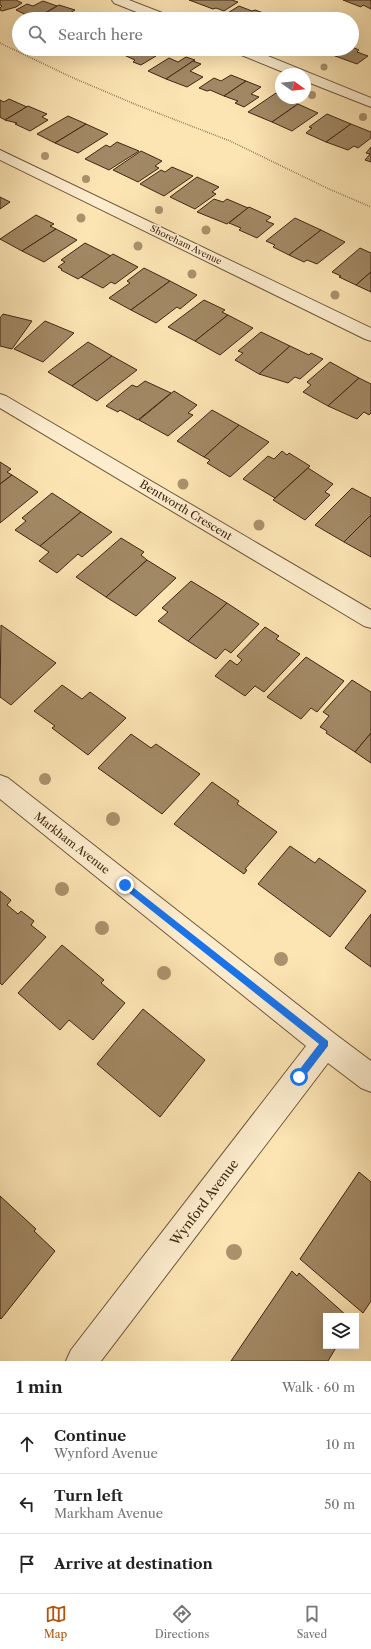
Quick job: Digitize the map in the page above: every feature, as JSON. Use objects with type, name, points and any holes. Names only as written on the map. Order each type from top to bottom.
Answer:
[{"type":"street","points":[[118,0],[148,12]]},
{"type":"street","points":[[256,56],[285,68]]},
{"type":"street","points":[[311,78],[371,103]]},
{"type":"street","name":"Shoreham Avenue","points":[[0,154],[371,335]]},
{"type":"street","name":"Bentworth Crescent","points":[[0,400],[371,620]]},
{"type":"street","name":"Markham Avenue","points":[[0,785],[325,1044],[371,1078]]},
{"type":"street","name":"Wynford Avenue","points":[[82,1361],[325,1044]]},
{"type":"path","points":[[0,43],[12,49]]},
{"type":"path","points":[[27,56],[86,84],[230,141],[329,189],[371,207]]},
{"type":"building","points":[[0,0],[16,0],[22,3],[16,7],[2,11],[0,10],[2,6],[0,5]]},
{"type":"building","points":[[189,0],[232,0],[238,2],[224,11],[216,8],[213,9]]},
{"type":"building","points":[[343,0],[371,0],[371,9],[363,5],[361,7]]},
{"type":"building","points":[[43,1],[57,6],[47,12],[20,12],[16,10],[27,4],[33,6]]},
{"type":"building","points":[[59,5],[75,10],[72,12],[47,12]]},
{"type":"building","points":[[239,6],[252,11],[255,10],[261,12],[229,12]]},
{"type":"building","points":[[359,53],[368,56],[357,64],[335,56],[359,56]]},
{"type":"building","points":[[126,56],[156,56],[141,65],[133,62],[135,60]]},
{"type":"building","points":[[186,57],[195,60],[166,79],[148,71],[169,58],[178,62]]},
{"type":"building","points":[[193,61],[201,64],[190,71],[203,77],[187,87],[166,79]]},
{"type":"building","points":[[231,75],[246,81],[224,96],[210,90],[207,91],[199,88],[214,78],[221,81]]},
{"type":"building","points":[[246,81],[261,87],[251,94],[259,97],[244,107],[235,103],[238,101],[224,96]]},
{"type":"building","points":[[275,94],[275,104],[298,104],[272,122],[248,112]]},
{"type":"building","points":[[9,99],[27,107],[5,120],[0,117],[0,100],[4,102]]},
{"type":"building","points":[[298,104],[318,113],[292,131],[272,122]]},
{"type":"building","points":[[28,106],[47,114],[42,117],[48,120],[30,131],[15,124],[17,123],[5,120]]},
{"type":"building","points":[[327,114],[351,124],[326,142],[306,133],[312,128],[309,127]]},
{"type":"building","points":[[68,116],[86,124],[55,143],[37,134]]},
{"type":"building","points":[[86,124],[108,134],[78,153],[55,143]]},
{"type":"building","points":[[351,124],[371,132],[371,138],[358,148],[354,146],[348,150],[326,142]]},
{"type":"building","points":[[117,142],[139,151],[109,170],[85,159],[106,145],[110,147]]},
{"type":"building","points":[[371,147],[371,162],[365,160],[370,154],[366,153]]},
{"type":"building","points":[[141,151],[162,161],[155,166],[159,168],[138,182],[113,170]]},
{"type":"building","points":[[172,167],[193,176],[164,196],[140,184],[161,170],[165,172]]},
{"type":"building","points":[[197,177],[219,187],[212,192],[216,194],[195,209],[170,197]]},
{"type":"building","points":[[0,197],[10,202],[0,209]]},
{"type":"building","points":[[214,199],[223,202],[227,199],[248,208],[227,224],[197,212]]},
{"type":"building","points":[[249,207],[271,217],[266,221],[274,224],[257,238],[239,230],[241,228],[229,223]]},
{"type":"building","points":[[36,215],[54,224],[50,226],[56,229],[22,251],[0,239]]},
{"type":"building","points":[[295,218],[321,230],[289,255],[273,247],[275,245],[266,241]]},
{"type":"building","points":[[56,229],[77,240],[44,262],[22,251]]},
{"type":"building","points":[[321,230],[345,242],[317,264],[307,260],[304,262],[289,255]]},
{"type":"building","points":[[85,243],[111,256],[78,279],[58,267],[65,262],[61,260]]},
{"type":"building","points":[[360,248],[371,253],[371,272],[356,285],[332,272]]},
{"type":"building","points":[[113,254],[138,267],[115,284],[111,282],[103,288],[81,277]]},
{"type":"building","points":[[144,268],[170,281],[131,310],[109,298],[130,283],[127,281]]},
{"type":"building","points":[[371,272],[371,292],[356,285]]},
{"type":"building","points":[[170,281],[197,295],[180,309],[177,307],[156,323],[131,310]]},
{"type":"building","points":[[204,300],[225,310],[222,312],[228,315],[195,341],[168,327]]},
{"type":"building","points":[[3,314],[32,321],[12,349],[0,346],[0,318]]},
{"type":"building","points":[[228,315],[253,328],[220,355],[195,341]]},
{"type":"building","points":[[45,321],[74,333],[43,362],[14,349]]},
{"type":"building","points":[[261,332],[290,346],[259,374],[235,360],[243,353],[238,351]]},
{"type":"building","points":[[88,342],[112,356],[72,386],[48,372]]},
{"type":"building","points":[[290,346],[309,355],[311,353],[323,359],[300,379],[295,377],[288,383],[259,374]]},
{"type":"building","points":[[112,356],[137,370],[97,401],[72,386]]},
{"type":"building","points":[[330,362],[359,378],[328,406],[303,392],[311,385],[307,382]]},
{"type":"building","points":[[359,378],[371,384],[371,413],[369,415],[364,412],[357,419],[328,406]]},
{"type":"building","points":[[145,381],[171,393],[138,420],[120,410],[118,412],[106,406],[132,385],[137,387]]},
{"type":"building","points":[[174,391],[197,405],[188,413],[193,415],[168,436],[139,420]]},
{"type":"building","points":[[212,410],[239,425],[204,457],[177,441]]},
{"type":"building","points":[[239,425],[269,442],[230,477],[207,463],[210,460],[204,457]]},
{"type":"building","points":[[282,451],[287,455],[289,453],[310,466],[275,498],[243,479],[268,456],[274,459]]},
{"type":"building","points":[[0,462],[11,469],[7,472],[12,475],[0,484]]},
{"type":"building","points":[[308,468],[333,484],[325,492],[330,495],[305,520],[273,500]]},
{"type":"building","points":[[12,475],[38,492],[0,523],[0,484]]},
{"type":"building","points":[[352,488],[371,498],[371,515],[344,542],[315,525]]},
{"type":"building","points":[[52,493],[81,512],[40,546],[15,530],[26,521],[22,518]]},
{"type":"building","points":[[81,512],[112,532],[82,557],[78,554],[57,573],[39,561],[49,552],[40,546]]},
{"type":"building","points":[[371,515],[371,557],[344,542]]},
{"type":"building","points":[[121,538],[144,552],[141,555],[147,560],[106,597],[76,577]]},
{"type":"building","points":[[147,560],[176,578],[136,616],[106,597]]},
{"type":"building","points":[[191,581],[227,603],[188,641],[158,621],[168,612],[162,608]]},
{"type":"building","points":[[227,603],[259,624],[231,653],[225,649],[216,659],[188,641]]},
{"type":"building","points":[[1,625],[56,663],[11,705],[0,697]]},
{"type":"building","points":[[265,627],[279,636],[276,639],[300,654],[264,692],[255,686],[245,696],[215,676],[230,660],[237,665],[242,660],[237,656]]},
{"type":"building","points":[[306,657],[344,681],[317,712],[311,708],[301,719],[267,697]]},
{"type":"building","points":[[352,680],[371,692],[371,733],[355,752],[326,733],[327,731],[320,727],[329,716],[323,712]]},
{"type":"building","points":[[62,685],[82,699],[90,692],[126,718],[88,755],[52,728],[55,726],[34,711]]},
{"type":"building","points":[[371,733],[371,763],[355,752]]},
{"type":"building","points":[[131,734],[151,748],[156,744],[200,774],[162,814],[98,768]]},
{"type":"building","points":[[212,782],[239,801],[237,804],[277,832],[245,869],[247,870],[244,874],[174,824]]},
{"type":"building","points":[[290,846],[315,863],[319,858],[366,891],[330,937],[258,884]]},
{"type":"building","points":[[0,891],[11,900],[7,905],[18,914],[21,911],[34,921],[31,925],[46,937],[2,985],[0,983]]},
{"type":"building","points":[[371,914],[371,967],[345,948]]},
{"type":"building","points":[[62,945],[104,980],[101,983],[125,1003],[93,1040],[69,1020],[60,1030],[18,993]]},
{"type":"building","points":[[143,1009],[205,1060],[160,1117],[97,1064]]},
{"type":"building","points":[[359,1172],[371,1182],[371,1301],[363,1313],[300,1259]]},
{"type":"building","points":[[0,1196],[36,1229],[34,1231],[55,1251],[1,1319],[0,1318]]},
{"type":"building","points":[[292,1271],[297,1276],[299,1273],[344,1313],[323,1313],[323,1349],[335,1349],[328,1361],[231,1361]]},
{"type":"route","points":[[125,885],[325,1044],[299,1077]]}]
